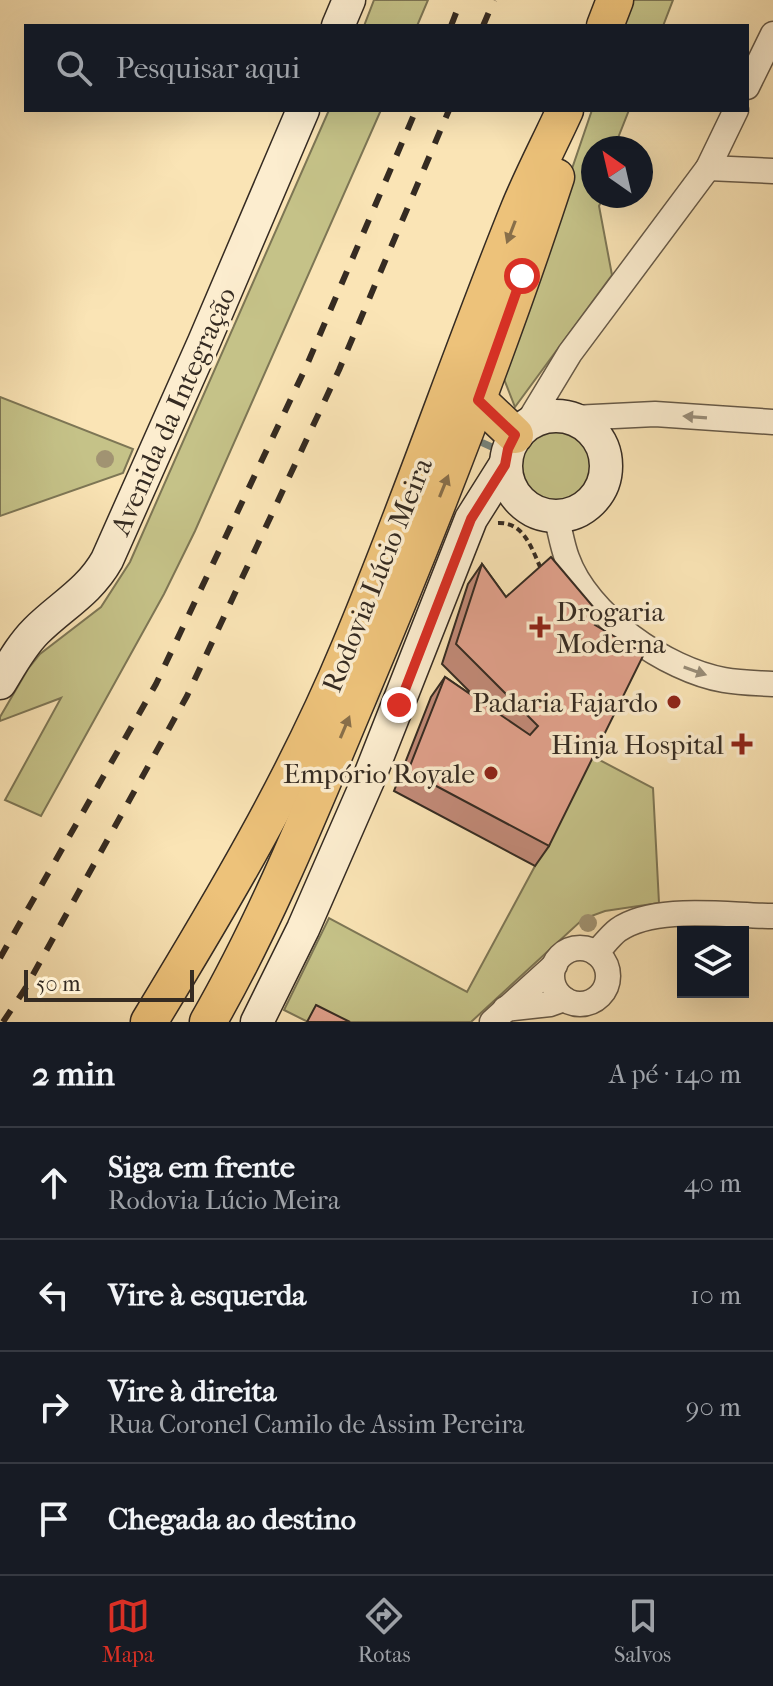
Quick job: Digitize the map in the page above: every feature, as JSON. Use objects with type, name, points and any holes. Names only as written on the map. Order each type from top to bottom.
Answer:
[{"type":"main road","points":[[606,24],[615,0]]},
{"type":"main road","name":"Rodovia Lúcio Meira","points":[[149,1022],[220,905],[317,720],[414,487],[520,206],[564,112]]},
{"type":"main road","name":"Rodovia Lúcio Meira","points":[[208,1022],[304,825],[478,400],[577,112]]},
{"type":"main road","points":[[478,400],[516,441]]},
{"type":"main road","points":[[178,1022],[252,884],[277,829],[317,720]]},
{"type":"street","points":[[339,24],[349,0]]},
{"type":"street","points":[[749,83],[773,34]]},
{"type":"street","name":"Avenida da Integração","points":[[0,683],[24,644],[87,589],[107,560],[302,112]]},
{"type":"street","points":[[257,1022],[303,929],[419,656],[516,441],[570,353],[708,168],[735,112]]},
{"type":"street","points":[[708,168],[773,171]]},
{"type":"street","points":[[566,416],[570,353]]},
{"type":"street","points":[[773,422],[655,414],[542,417],[516,441],[507,481],[514,495],[541,511],[588,593],[619,627],[654,652],[686,669],[723,680],[773,684]]},
{"type":"street","points":[[482,521],[541,511],[573,513],[589,504],[600,491],[606,457],[600,440],[589,427],[566,416]]},
{"type":"street","points":[[596,953],[617,931],[642,919],[677,915],[773,916]]},
{"type":"street","points":[[499,1016],[568,951],[578,948],[596,953],[607,969],[608,978],[600,996],[581,1012]]},
{"type":"street","points":[[555,965],[553,983],[581,1012]]},
{"type":"street","points":[[499,1016],[550,1004],[581,1012]]},
{"type":"path","points":[[482,521],[508,523],[520,529],[545,577]]},
{"type":"shaded area","points":[[374,0],[428,0],[418,24],[365,24]]},
{"type":"shaded area","points":[[631,0],[673,0],[664,24],[623,24]]},
{"type":"shaded area","points":[[328,112],[380,112],[195,531],[164,594],[41,816],[5,800],[61,698],[0,721],[0,717],[40,654],[101,607],[130,562]]},
{"type":"shaded area","points":[[591,112],[628,112],[619,136],[583,136]]},
{"type":"shaded area","points":[[581,142],[581,208],[599,208],[612,275],[515,407],[502,374]]},
{"type":"shaded area","points":[[0,397],[133,449],[123,473],[0,516]]},
{"type":"shaded area","points":[[557,427],[572,430],[585,438],[593,451],[596,466],[593,481],[585,494],[572,502],[557,505],[542,502],[529,494],[521,481],[518,466],[521,451],[529,438],[542,430]]},
{"type":"shaded area","points":[[590,755],[653,788],[659,903],[605,911],[583,919],[471,1022],[308,1022],[284,1010],[329,918],[467,992]]},
{"type":"building","points":[[551,557],[601,616],[595,625],[644,654],[549,846],[408,771],[445,677],[530,735],[538,726],[456,644],[482,564],[506,597]]},
{"type":"building","points":[[316,1005],[350,1022],[307,1022]]},
{"type":"waterway","points":[[483,443],[494,448]]},
{"type":"railway","points":[[452,24],[461,0]]},
{"type":"railway","points":[[484,24],[494,0]]},
{"type":"railway","points":[[0,958],[156,684],[306,367],[415,112]]},
{"type":"railway","points":[[3,1022],[25,989],[187,696],[339,370],[448,112]]},
{"type":"place","name":"Drogaria Moderna","points":[[540,627]]},
{"type":"place","name":"Padaria Fajardo","points":[[674,702]]},
{"type":"place","name":"Hinja Hospital","points":[[742,744]]},
{"type":"place","name":"Empório Royale","points":[[491,773]]},
{"type":"route","points":[[399,705],[471,519],[505,465],[515,435],[478,400],[522,276]]}]
